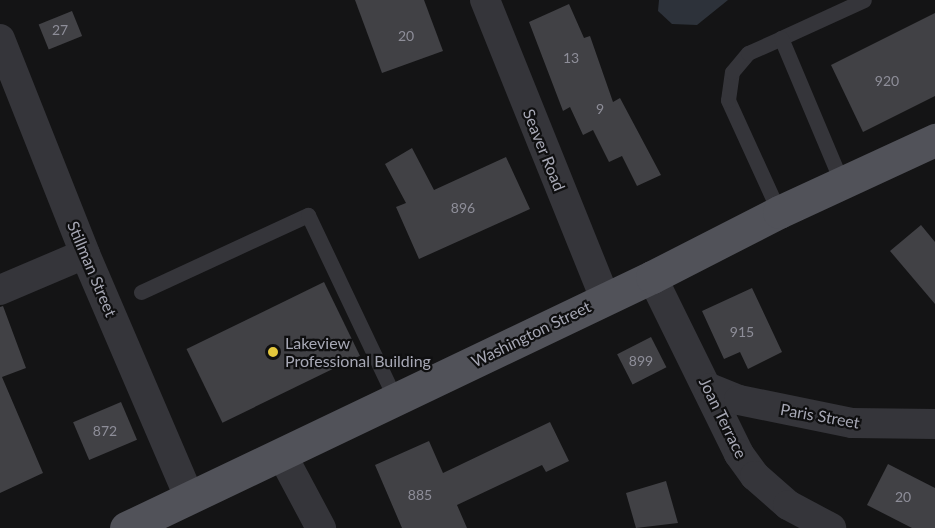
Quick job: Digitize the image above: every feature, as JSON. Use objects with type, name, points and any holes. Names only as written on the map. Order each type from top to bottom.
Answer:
[{"type":"main road","name":"Washington Street","points":[[126,528],[652,277],[778,212],[935,140]]},
{"type":"street","name":"Seaver Road","points":[[485,0],[605,299]]},
{"type":"street","name":"Stillman Street","points":[[0,39],[85,254],[189,497]]},
{"type":"street","points":[[0,290],[85,254]]},
{"type":"street","name":"Joan Terrace","points":[[652,277],[709,388],[739,454],[754,476],[788,505],[831,528]]},
{"type":"street","name":"Paris Street","points":[[709,388],[739,400],[852,423],[935,424]]},
{"type":"street","points":[[282,455],[321,528]]},
{"type":"lane","points":[[778,212],[728,100],[732,72],[748,53],[864,0]]},
{"type":"lane","points":[[781,38],[842,183]]},
{"type":"lane","points":[[141,291],[308,215],[396,400]]},
{"type":"shaded area","points":[[659,0],[728,0],[697,25],[672,24],[658,11]]},
{"type":"building","points":[[355,0],[424,0],[443,51],[382,73]]},
{"type":"building","points":[[569,4],[584,38],[590,36],[613,102],[620,98],[661,175],[637,186],[622,156],[609,162],[593,130],[583,135],[570,107],[563,111],[529,22]]},
{"type":"building","points":[[72,11],[82,36],[49,50],[39,24]]},
{"type":"building","points":[[935,13],[935,96],[863,132],[831,65]]},
{"type":"building","points":[[412,148],[434,190],[506,157],[530,209],[419,259],[396,207],[406,203],[385,164]]},
{"type":"building","points":[[921,225],[935,242],[935,304],[890,251]]},
{"type":"building","name":"Lakeview Professional Building","points":[[324,282],[360,356],[222,423],[186,349]]},
{"type":"building","points":[[752,288],[782,352],[748,369],[740,352],[724,359],[702,311]]},
{"type":"building","points":[[3,306],[26,368],[2,377],[43,473],[0,493],[0,307]]},
{"type":"building","points":[[651,337],[666,367],[633,385],[617,354]]},
{"type":"building","points":[[121,402],[137,440],[89,460],[73,422]]},
{"type":"building","points":[[550,422],[569,461],[546,472],[542,465],[457,505],[467,528],[402,528],[375,465],[429,441],[443,473]]},
{"type":"building","points":[[888,464],[935,488],[935,528],[912,528],[867,505]]},
{"type":"building","points":[[666,481],[678,523],[636,528],[626,493]]},
{"type":"place","name":"Lakeview Professional Building","points":[[273,352]]}]
